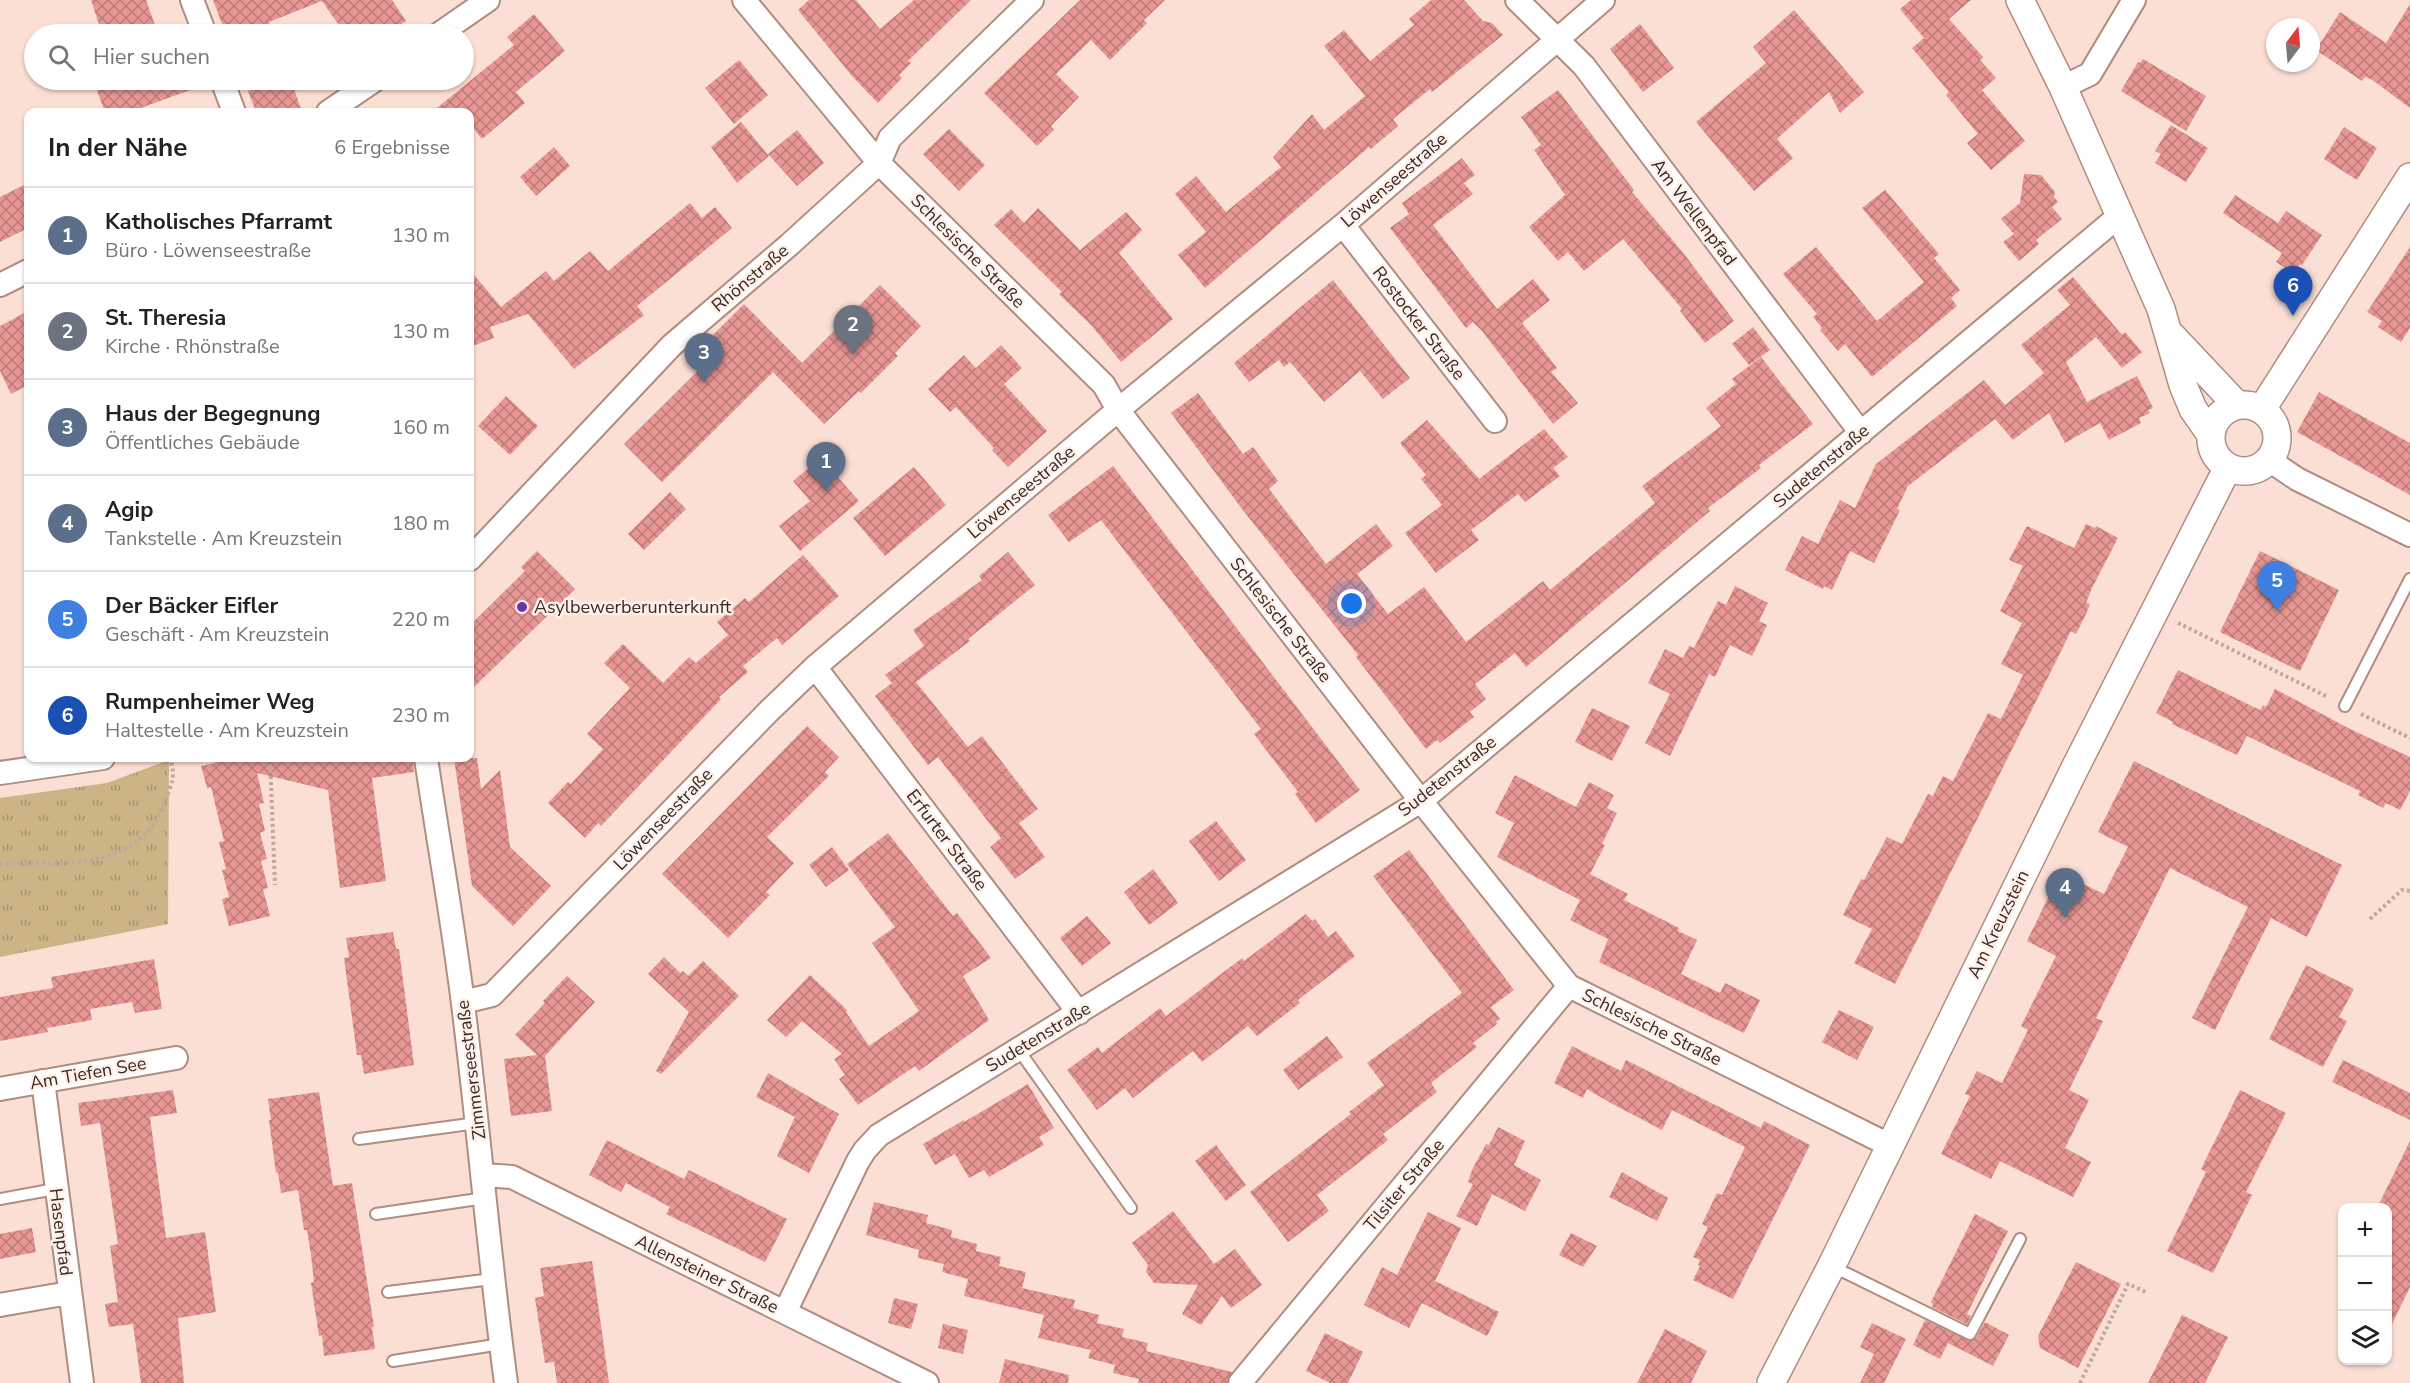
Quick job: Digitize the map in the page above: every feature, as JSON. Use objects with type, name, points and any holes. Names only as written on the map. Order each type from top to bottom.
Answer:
[{"type":"street","points":[[192,0],[201,24]]},
{"type":"street","points":[[453,24],[488,0]]},
{"type":"street","name":"Schlesische Straße","points":[[744,0],[879,163],[1104,385],[1118,410],[1421,801],[1569,986],[1889,1145]]},
{"type":"street","name":"Rhönstraße","points":[[474,555],[672,345],[789,245],[879,163],[890,138],[1032,0]]},
{"type":"street","name":"Am Wellenpfad","points":[[1517,0],[1584,66],[1861,433]]},
{"type":"street","name":"Löwenseestraße","points":[[463,1002],[492,995],[815,666],[1118,410],[1343,225],[1602,0]]},
{"type":"street","points":[[2020,0],[2063,87],[2161,309],[2183,385],[2193,409],[2211,435]]},
{"type":"street","points":[[2063,87],[2090,74],[2134,0]]},
{"type":"street","points":[[226,90],[232,108]]},
{"type":"street","points":[[334,108],[360,90]]},
{"type":"street","points":[[2169,333],[2249,407],[2275,424],[2276,449],[2269,460],[2259,468],[2247,471],[2234,470],[2216,456],[2211,446],[2213,424],[2227,409],[2249,407],[2410,177]]},
{"type":"street","name":"Sudetenstraße","points":[[785,1312],[858,1161],[872,1141],[1421,801],[2119,216]]},
{"type":"street","name":"Rostocker Straße","points":[[1343,225],[1495,421]]},
{"type":"street","points":[[0,285],[24,273]]},
{"type":"street","points":[[2269,460],[2297,479],[2410,535]]},
{"type":"street","name":"Am Kreuzstein","points":[[1771,1383],[1831,1267],[2075,768],[2228,466]]},
{"type":"street","name":"Erfurter Straße","points":[[815,666],[1079,1013]]},
{"type":"street","points":[[0,773],[76,762]]},
{"type":"street","name":"Zimmerseestraße","points":[[427,762],[463,1002],[486,1198],[492,1279],[506,1383]]},
{"type":"street","name":"Tilsiter Straße","points":[[1240,1383],[1569,986]]},
{"type":"street","name":"Am Tiefen See","points":[[0,1089],[176,1058]]},
{"type":"street","name":"Hasenpfad","points":[[43,1081],[55,1189],[82,1383]]},
{"type":"street","name":"Allensteiner Straße","points":[[483,1175],[512,1177],[927,1383]]},
{"type":"street","points":[[0,1305],[69,1293]]},
{"type":"lane","points":[[2344,706],[2410,579]]},
{"type":"lane","points":[[1018,1049],[1131,1208]]},
{"type":"lane","points":[[359,1139],[477,1123]]},
{"type":"lane","points":[[0,1199],[55,1189]]},
{"type":"lane","points":[[376,1214],[486,1198]]},
{"type":"lane","points":[[1831,1267],[1970,1334],[2020,1239]]},
{"type":"lane","points":[[388,1292],[492,1279]]},
{"type":"lane","points":[[393,1361],[501,1344]]},
{"type":"path","points":[[2172,621],[2410,738]]},
{"type":"path","points":[[0,864],[85,861],[115,855],[137,843],[154,826],[162,808],[175,774],[171,762]]},
{"type":"path","points":[[270,762],[275,885]]},
{"type":"path","points":[[2370,919],[2402,890],[2410,891]]},
{"type":"path","points":[[2080,1383],[2128,1284],[2148,1293]]},
{"type":"green space","points":[[169,762],[168,924],[0,957],[0,798],[107,783]]},
{"type":"building","points":[[91,0],[146,0],[155,24],[99,24]]},
{"type":"building","points":[[213,0],[392,0],[406,21],[401,24],[338,24],[322,1],[269,22],[270,24],[222,24]]},
{"type":"building","points":[[809,0],[856,0],[880,29],[914,0],[971,0],[908,61],[911,63],[899,75],[902,78],[878,103],[852,76],[798,10]]},
{"type":"building","points":[[1080,0],[1165,0],[1144,20],[1147,23],[1110,60],[1091,40],[1056,74],[1079,97],[1051,126],[1054,130],[1037,146],[984,93]]},
{"type":"building","points":[[1431,0],[1464,0],[1483,21],[1492,23],[1503,35],[1432,92],[1430,89],[1393,119],[1398,126],[1371,149],[1369,147],[1205,288],[1178,255],[1206,232],[1175,194],[1196,176],[1226,212],[1281,167],[1273,157],[1312,114],[1324,130],[1365,96],[1324,46],[1344,30],[1370,61],[1414,25],[1409,19]]},
{"type":"building","points":[[1911,0],[1971,0],[1949,19],[1983,57],[1980,60],[1996,78],[1982,90],[2025,141],[1991,170],[1967,143],[1978,134],[1946,95],[1949,92],[1912,48],[1924,38],[1900,9]]},
{"type":"building","points":[[2410,4],[2410,108],[2371,79],[2365,77],[2362,81],[2320,53],[2320,44],[2340,12],[2386,43]]},
{"type":"building","points":[[1794,10],[1864,92],[1840,113],[1829,92],[1777,139],[1793,158],[1754,191],[1696,122],[1766,63],[1753,47]]},
{"type":"building","points":[[534,14],[565,51],[516,92],[525,103],[482,139],[474,129],[474,108],[437,108],[459,90],[474,90],[474,78],[514,45],[507,37]]},
{"type":"building","points":[[1640,24],[1674,68],[1643,92],[1610,49]]},
{"type":"building","points":[[2143,59],[2206,96],[2186,131],[2121,91],[2138,62],[2140,63]]},
{"type":"building","points":[[739,60],[768,95],[734,124],[705,88]]},
{"type":"building","points":[[97,90],[190,90],[141,108],[104,108]]},
{"type":"building","points":[[294,90],[301,108],[254,108],[248,91]]},
{"type":"building","points":[[1558,90],[1634,190],[1632,192],[1685,255],[1734,321],[1705,343],[1680,311],[1682,309],[1623,239],[1584,271],[1568,252],[1558,261],[1529,227],[1565,195],[1534,150],[1541,145],[1521,117]]},
{"type":"building","points":[[741,122],[769,156],[737,183],[711,147]]},
{"type":"building","points":[[2171,125],[2208,148],[2186,182],[2155,163],[2161,154],[2155,151]]},
{"type":"building","points":[[2344,127],[2377,148],[2357,180],[2324,159]]},
{"type":"building","points":[[949,129],[985,165],[959,191],[923,154]]},
{"type":"building","points":[[797,130],[824,163],[797,186],[768,154]]},
{"type":"building","points":[[554,147],[570,166],[536,196],[520,177]]},
{"type":"building","points":[[1462,158],[1475,175],[1464,183],[1473,194],[1433,225],[1497,309],[1533,279],[1550,300],[1522,323],[1557,368],[1551,372],[1578,403],[1553,424],[1482,331],[1473,322],[1466,328],[1390,228],[1409,214],[1402,203]]},
{"type":"building","points":[[2024,174],[2041,175],[2055,192],[2054,197],[2058,202],[2052,207],[2062,219],[2036,240],[2039,244],[2019,261],[2003,242],[2014,234],[2001,219],[2020,203]]},
{"type":"building","points":[[24,185],[24,230],[0,242],[0,197]]},
{"type":"building","points":[[1885,190],[1939,254],[1934,258],[1960,290],[1951,298],[1957,306],[1872,377],[1845,344],[1838,351],[1820,330],[1822,328],[1813,317],[1817,314],[1783,274],[1816,247],[1877,321],[1924,282],[1862,208]]},
{"type":"building","points":[[2235,195],[2278,223],[2286,211],[2322,235],[2294,274],[2276,262],[2282,253],[2223,213]]},
{"type":"building","points":[[690,203],[702,218],[715,207],[732,228],[637,306],[644,315],[574,369],[528,314],[490,327],[494,338],[474,346],[474,275],[501,307],[546,271],[554,281],[590,251],[608,271]]},
{"type":"building","points":[[1038,208],[1080,250],[1126,212],[1142,230],[1119,253],[1173,319],[1121,362],[1092,326],[1059,294],[1062,292],[994,225],[1011,209],[1024,223]]},
{"type":"building","points":[[2410,247],[2410,328],[2401,342],[2378,327],[2382,321],[2367,312]]},
{"type":"building","points":[[2073,277],[2122,335],[2125,332],[2142,352],[2122,368],[2096,337],[2066,362],[2087,402],[2137,376],[2153,408],[2148,410],[2150,413],[2139,418],[2141,423],[2109,440],[2100,423],[2065,443],[2049,413],[2013,440],[1995,419],[1908,486],[1897,509],[1900,510],[1874,563],[1850,551],[1832,590],[1824,586],[1823,589],[1785,570],[1802,536],[1818,544],[1840,500],[1855,508],[1876,464],[1984,380],[2005,405],[2044,373],[2021,345],[2070,305],[2057,290]]},
{"type":"building","points":[[1333,280],[1410,378],[1383,399],[1360,371],[1324,402],[1290,362],[1284,367],[1279,360],[1249,382],[1234,363]]},
{"type":"building","points":[[880,285],[921,326],[895,353],[898,356],[861,393],[859,391],[824,424],[773,372],[662,482],[624,444],[723,346],[713,335],[744,304],[802,363]]},
{"type":"building","points":[[24,313],[24,387],[11,394],[0,371],[0,326]]},
{"type":"building","points":[[1753,327],[1770,350],[1749,365],[1732,344]]},
{"type":"building","points":[[1001,345],[1022,368],[1004,384],[1047,431],[1008,467],[992,450],[994,448],[956,407],[950,412],[928,389],[964,355],[976,368]]},
{"type":"building","points":[[1761,357],[1813,424],[1759,465],[1761,468],[1708,508],[1710,511],[1526,667],[1515,653],[1475,684],[1486,699],[1470,712],[1474,717],[1440,743],[1437,740],[1426,749],[1356,657],[1358,655],[1242,509],[1171,413],[1198,393],[1243,454],[1253,447],[1278,481],[1269,489],[1326,564],[1376,524],[1393,546],[1357,574],[1388,614],[1424,587],[1466,642],[1543,581],[1550,590],[1655,503],[1642,486],[1721,426],[1706,408],[1736,384],[1732,379]]},
{"type":"building","points":[[2319,392],[2410,443],[2410,495],[2297,432]]},
{"type":"building","points":[[506,396],[538,426],[510,455],[478,426]]},
{"type":"building","points":[[1427,420],[1479,479],[1544,429],[1568,457],[1553,468],[1560,476],[1525,502],[1518,494],[1471,530],[1479,540],[1436,573],[1405,533],[1442,505],[1421,479],[1426,475],[1400,443]]},
{"type":"building","points":[[821,458],[859,501],[800,551],[779,526],[810,501],[793,481]]},
{"type":"building","points":[[1113,466],[1360,790],[1316,823],[1295,794],[1298,792],[1254,734],[1261,729],[1101,520],[1069,542],[1048,515]]},
{"type":"building","points":[[914,467],[946,505],[885,556],[853,518]]},
{"type":"building","points":[[670,492],[686,509],[644,550],[628,534]]},
{"type":"building","points":[[2086,524],[2095,528],[2096,526],[2118,538],[2092,588],[2086,603],[2090,604],[2076,634],[2071,631],[1895,984],[1854,963],[1872,929],[1843,915],[1861,879],[1864,880],[1887,837],[1902,844],[1928,794],[1933,796],[1943,776],[1953,781],[1988,713],[2001,719],[2023,675],[2001,664],[2022,623],[2000,611],[2023,566],[2009,560],[2027,526],[2074,548]]},
{"type":"building","name":"Asylbewerberunterkunft","points":[[537,551],[575,589],[474,687],[474,621],[525,571],[521,567]]},
{"type":"building","points":[[2260,551],[2339,590],[2300,671],[2220,632]]},
{"type":"building","points":[[1008,552],[1035,585],[968,639],[970,641],[916,682],[968,747],[982,736],[1038,809],[1019,823],[1045,857],[1015,879],[990,847],[1001,838],[938,757],[928,765],[875,696],[892,683],[885,675],[924,646],[913,630],[982,580],[979,576]]},
{"type":"building","points":[[803,555],[839,596],[782,645],[777,638],[743,666],[748,672],[719,697],[721,699],[601,826],[598,823],[585,838],[548,803],[568,782],[571,784],[603,749],[587,734],[630,688],[604,663],[623,644],[663,683],[689,657],[696,663],[728,635],[717,622],[745,598],[749,602]]},
{"type":"building","points":[[1735,586],[1768,603],[1759,621],[1767,625],[1752,656],[1730,645],[1715,677],[1709,674],[1670,756],[1645,743],[1670,694],[1648,683],[1665,649],[1683,658],[1689,646],[1694,648],[1718,601],[1726,605]]},
{"type":"building","points":[[2178,670],[2260,710],[2263,705],[2266,707],[2275,689],[2350,729],[2410,757],[2410,791],[2400,810],[2386,803],[2383,808],[2358,795],[2360,791],[2247,736],[2237,755],[2172,724],[2173,722],[2156,713]]},
{"type":"building","points":[[1592,708],[1630,726],[1612,761],[1575,742]]},
{"type":"building","points":[[807,726],[839,757],[825,772],[829,776],[767,837],[794,863],[766,892],[770,895],[728,938],[662,874]]},
{"type":"building","points":[[474,758],[477,758],[481,789],[500,770],[510,847],[551,886],[513,926],[472,886],[455,762],[474,762]]},
{"type":"building","points":[[2134,761],[2342,865],[2307,937],[2271,918],[2215,1030],[2192,1018],[2248,907],[2170,868],[2096,1018],[2103,1021],[2069,1090],[2089,1100],[2065,1148],[2091,1162],[2073,1197],[2000,1161],[1991,1179],[1941,1154],[1970,1096],[1965,1094],[1977,1071],[2002,1083],[2028,1030],[2021,1026],[2056,956],[2027,941],[2060,873],[2104,894],[2128,847],[2098,832]]},
{"type":"building","points":[[413,762],[414,772],[372,778],[386,881],[340,888],[328,790],[257,773],[264,803],[259,804],[265,831],[260,833],[267,859],[261,861],[268,888],[263,889],[270,916],[229,926],[222,899],[229,897],[222,870],[226,869],[219,842],[224,841],[211,787],[207,788],[201,766],[215,763]]},
{"type":"building","points":[[1515,775],[1576,807],[1589,782],[1614,795],[1607,808],[1617,813],[1602,844],[1605,845],[1590,874],[1628,894],[1624,900],[1679,928],[1678,931],[1697,940],[1681,974],[1720,993],[1725,983],[1760,1000],[1744,1033],[1599,962],[1608,939],[1570,920],[1580,900],[1497,857],[1514,823],[1495,813]]},
{"type":"building","points":[[1216,821],[1246,860],[1219,881],[1189,841]]},
{"type":"building","points":[[888,833],[953,916],[957,913],[991,958],[963,976],[989,1020],[919,1071],[915,1066],[858,1105],[839,1079],[845,1075],[834,1059],[842,1054],[802,1021],[786,1037],[767,1020],[810,975],[847,1010],[846,1012],[869,1046],[919,1011],[872,943],[895,927],[847,864]]},
{"type":"building","points":[[832,847],[849,870],[826,887],[809,865]]},
{"type":"building","points":[[1409,850],[1514,990],[1491,1007],[1500,1019],[1473,1043],[1477,1047],[1431,1083],[1437,1092],[1383,1134],[1388,1140],[1317,1195],[1329,1211],[1288,1242],[1250,1192],[1351,1114],[1349,1112],[1384,1085],[1367,1063],[1462,993],[1373,876]]},
{"type":"building","points":[[1153,869],[1178,903],[1149,925],[1124,892]]},
{"type":"building","points":[[1306,914],[1312,921],[1315,919],[1328,937],[1336,931],[1355,956],[1298,1000],[1300,1003],[1257,1036],[1248,1026],[1202,1062],[1193,1051],[1133,1098],[1125,1088],[1097,1110],[1067,1070],[1098,1047],[1102,1053],[1160,1008],[1166,1016],[1242,958],[1244,961]]},
{"type":"building","points":[[1087,916],[1111,943],[1082,966],[1060,938]]},
{"type":"building","points":[[393,932],[396,949],[399,949],[414,1065],[364,1074],[361,1055],[357,1055],[344,958],[349,957],[346,938]]},
{"type":"building","points":[[664,957],[680,973],[683,971],[688,976],[703,961],[739,996],[661,1074],[656,1071],[689,1012],[648,974]]},
{"type":"building","points":[[154,959],[162,1009],[135,1013],[132,1002],[90,1009],[92,1020],[47,1028],[48,1032],[0,1041],[0,997],[53,988],[51,977]]},
{"type":"building","points":[[2306,965],[2354,989],[2339,1017],[2347,1021],[2323,1067],[2269,1039]]},
{"type":"building","points":[[567,976],[595,1002],[545,1056],[552,1111],[511,1116],[504,1059],[537,1055],[515,1035]]},
{"type":"building","points":[[1839,1010],[1874,1027],[1857,1060],[1822,1042]]},
{"type":"building","points":[[1327,1036],[1343,1057],[1298,1090],[1283,1070]]},
{"type":"building","points":[[1572,1046],[1621,1071],[1626,1060],[1761,1128],[1764,1121],[1810,1145],[1733,1299],[1693,1280],[1700,1266],[1698,1265],[1700,1260],[1693,1257],[1708,1227],[1702,1224],[1717,1193],[1722,1195],[1745,1147],[1672,1110],[1662,1130],[1587,1089],[1583,1098],[1554,1083]]},
{"type":"building","points":[[2343,1060],[2410,1093],[2410,1120],[2332,1082]]},
{"type":"building","points":[[768,1073],[839,1114],[809,1173],[777,1156],[795,1117],[756,1097]]},
{"type":"building","points":[[1028,1084],[1054,1128],[1039,1137],[1044,1145],[989,1177],[984,1170],[969,1178],[955,1154],[935,1165],[923,1144]]},
{"type":"building","points":[[173,1090],[177,1113],[150,1117],[166,1238],[205,1232],[216,1312],[178,1318],[184,1383],[141,1383],[133,1324],[109,1327],[105,1304],[118,1302],[110,1246],[118,1244],[100,1123],[81,1126],[78,1103]]},
{"type":"building","points":[[2240,1090],[2286,1113],[2246,1192],[2252,1195],[2213,1273],[2167,1251],[2206,1172],[2201,1169]]},
{"type":"building","points":[[319,1092],[333,1186],[352,1183],[374,1327],[372,1327],[375,1349],[324,1356],[311,1283],[314,1282],[307,1230],[304,1230],[298,1190],[281,1193],[278,1172],[276,1173],[268,1099]]},
{"type":"building","points":[[1498,1127],[1525,1141],[1514,1165],[1541,1180],[1525,1211],[1492,1194],[1477,1226],[1456,1216],[1473,1184],[1468,1182],[1472,1170]]},
{"type":"building","points":[[607,1140],[684,1179],[689,1170],[787,1219],[765,1262],[666,1214],[670,1207],[626,1183],[621,1192],[589,1175]]},
{"type":"building","points":[[2410,1141],[2410,1287],[2392,1324],[2392,1203],[2379,1203]]},
{"type":"building","points":[[1216,1145],[1246,1185],[1226,1201],[1195,1161]]},
{"type":"building","points":[[1622,1172],[1668,1198],[1657,1221],[1609,1197]]},
{"type":"building","points":[[874,1202],[928,1215],[926,1223],[952,1230],[951,1237],[977,1244],[976,1251],[1001,1257],[999,1266],[1026,1272],[1022,1288],[1075,1300],[1073,1308],[1099,1315],[1097,1323],[1124,1329],[1122,1337],[1148,1343],[1146,1351],[1232,1372],[1227,1383],[1138,1383],[1139,1379],[1113,1373],[1115,1365],[1088,1358],[1091,1350],[1038,1338],[1044,1315],[964,1296],[968,1279],[942,1272],[944,1264],[918,1258],[919,1250],[866,1235]]},
{"type":"building","points":[[1173,1211],[1214,1264],[1235,1249],[1262,1285],[1231,1308],[1222,1296],[1201,1325],[1182,1314],[1198,1285],[1154,1283],[1146,1272],[1148,1265],[1132,1243]]},
{"type":"building","points":[[1428,1212],[1461,1228],[1435,1281],[1499,1312],[1487,1336],[1422,1303],[1409,1328],[1364,1305],[1382,1267],[1397,1275]]},
{"type":"building","points":[[1975,1214],[2008,1231],[1967,1314],[1971,1316],[1967,1324],[1932,1307],[1931,1302]]},
{"type":"building","points":[[32,1228],[36,1252],[0,1259],[0,1234]]},
{"type":"building","points":[[1571,1233],[1597,1246],[1583,1267],[1559,1255]]},
{"type":"building","points":[[592,1261],[609,1383],[557,1383],[554,1362],[545,1363],[535,1298],[544,1296],[540,1268]]},
{"type":"building","points":[[2076,1262],[2121,1284],[2078,1368],[2040,1348],[2038,1336]]},
{"type":"building","points":[[894,1298],[918,1304],[911,1329],[888,1323]]},
{"type":"building","points":[[2182,1315],[2228,1337],[2205,1383],[2148,1383]]},
{"type":"building","points":[[1925,1320],[1970,1341],[1976,1338],[1985,1322],[2009,1335],[1993,1366],[1948,1343],[1940,1359],[1913,1345]]},
{"type":"building","points":[[1872,1323],[1906,1339],[1884,1383],[1860,1383],[1874,1354],[1860,1347]]},
{"type":"building","points":[[943,1324],[968,1330],[963,1354],[938,1348]]},
{"type":"building","points":[[1665,1329],[1707,1351],[1691,1383],[1637,1383]]},
{"type":"building","points":[[1325,1333],[1363,1352],[1348,1383],[1330,1383],[1306,1371]]},
{"type":"building","points":[[1005,1359],[1069,1375],[1068,1383],[999,1383]]},
{"type":"place","name":"Rumpenheimer Weg","points":[[2293,316]]},
{"type":"place","name":"St. Theresia","points":[[853,355]]},
{"type":"place","name":"Haus der Begegnung","points":[[704,383]]},
{"type":"place","name":"Katholisches Pfarramt","points":[[826,492]]},
{"type":"place","name":"Asylbewerberunterkunft","points":[[522,607]]},
{"type":"place","name":"Der Bäcker Eifler","points":[[2277,611]]},
{"type":"place","name":"Agip","points":[[2065,918]]}]
